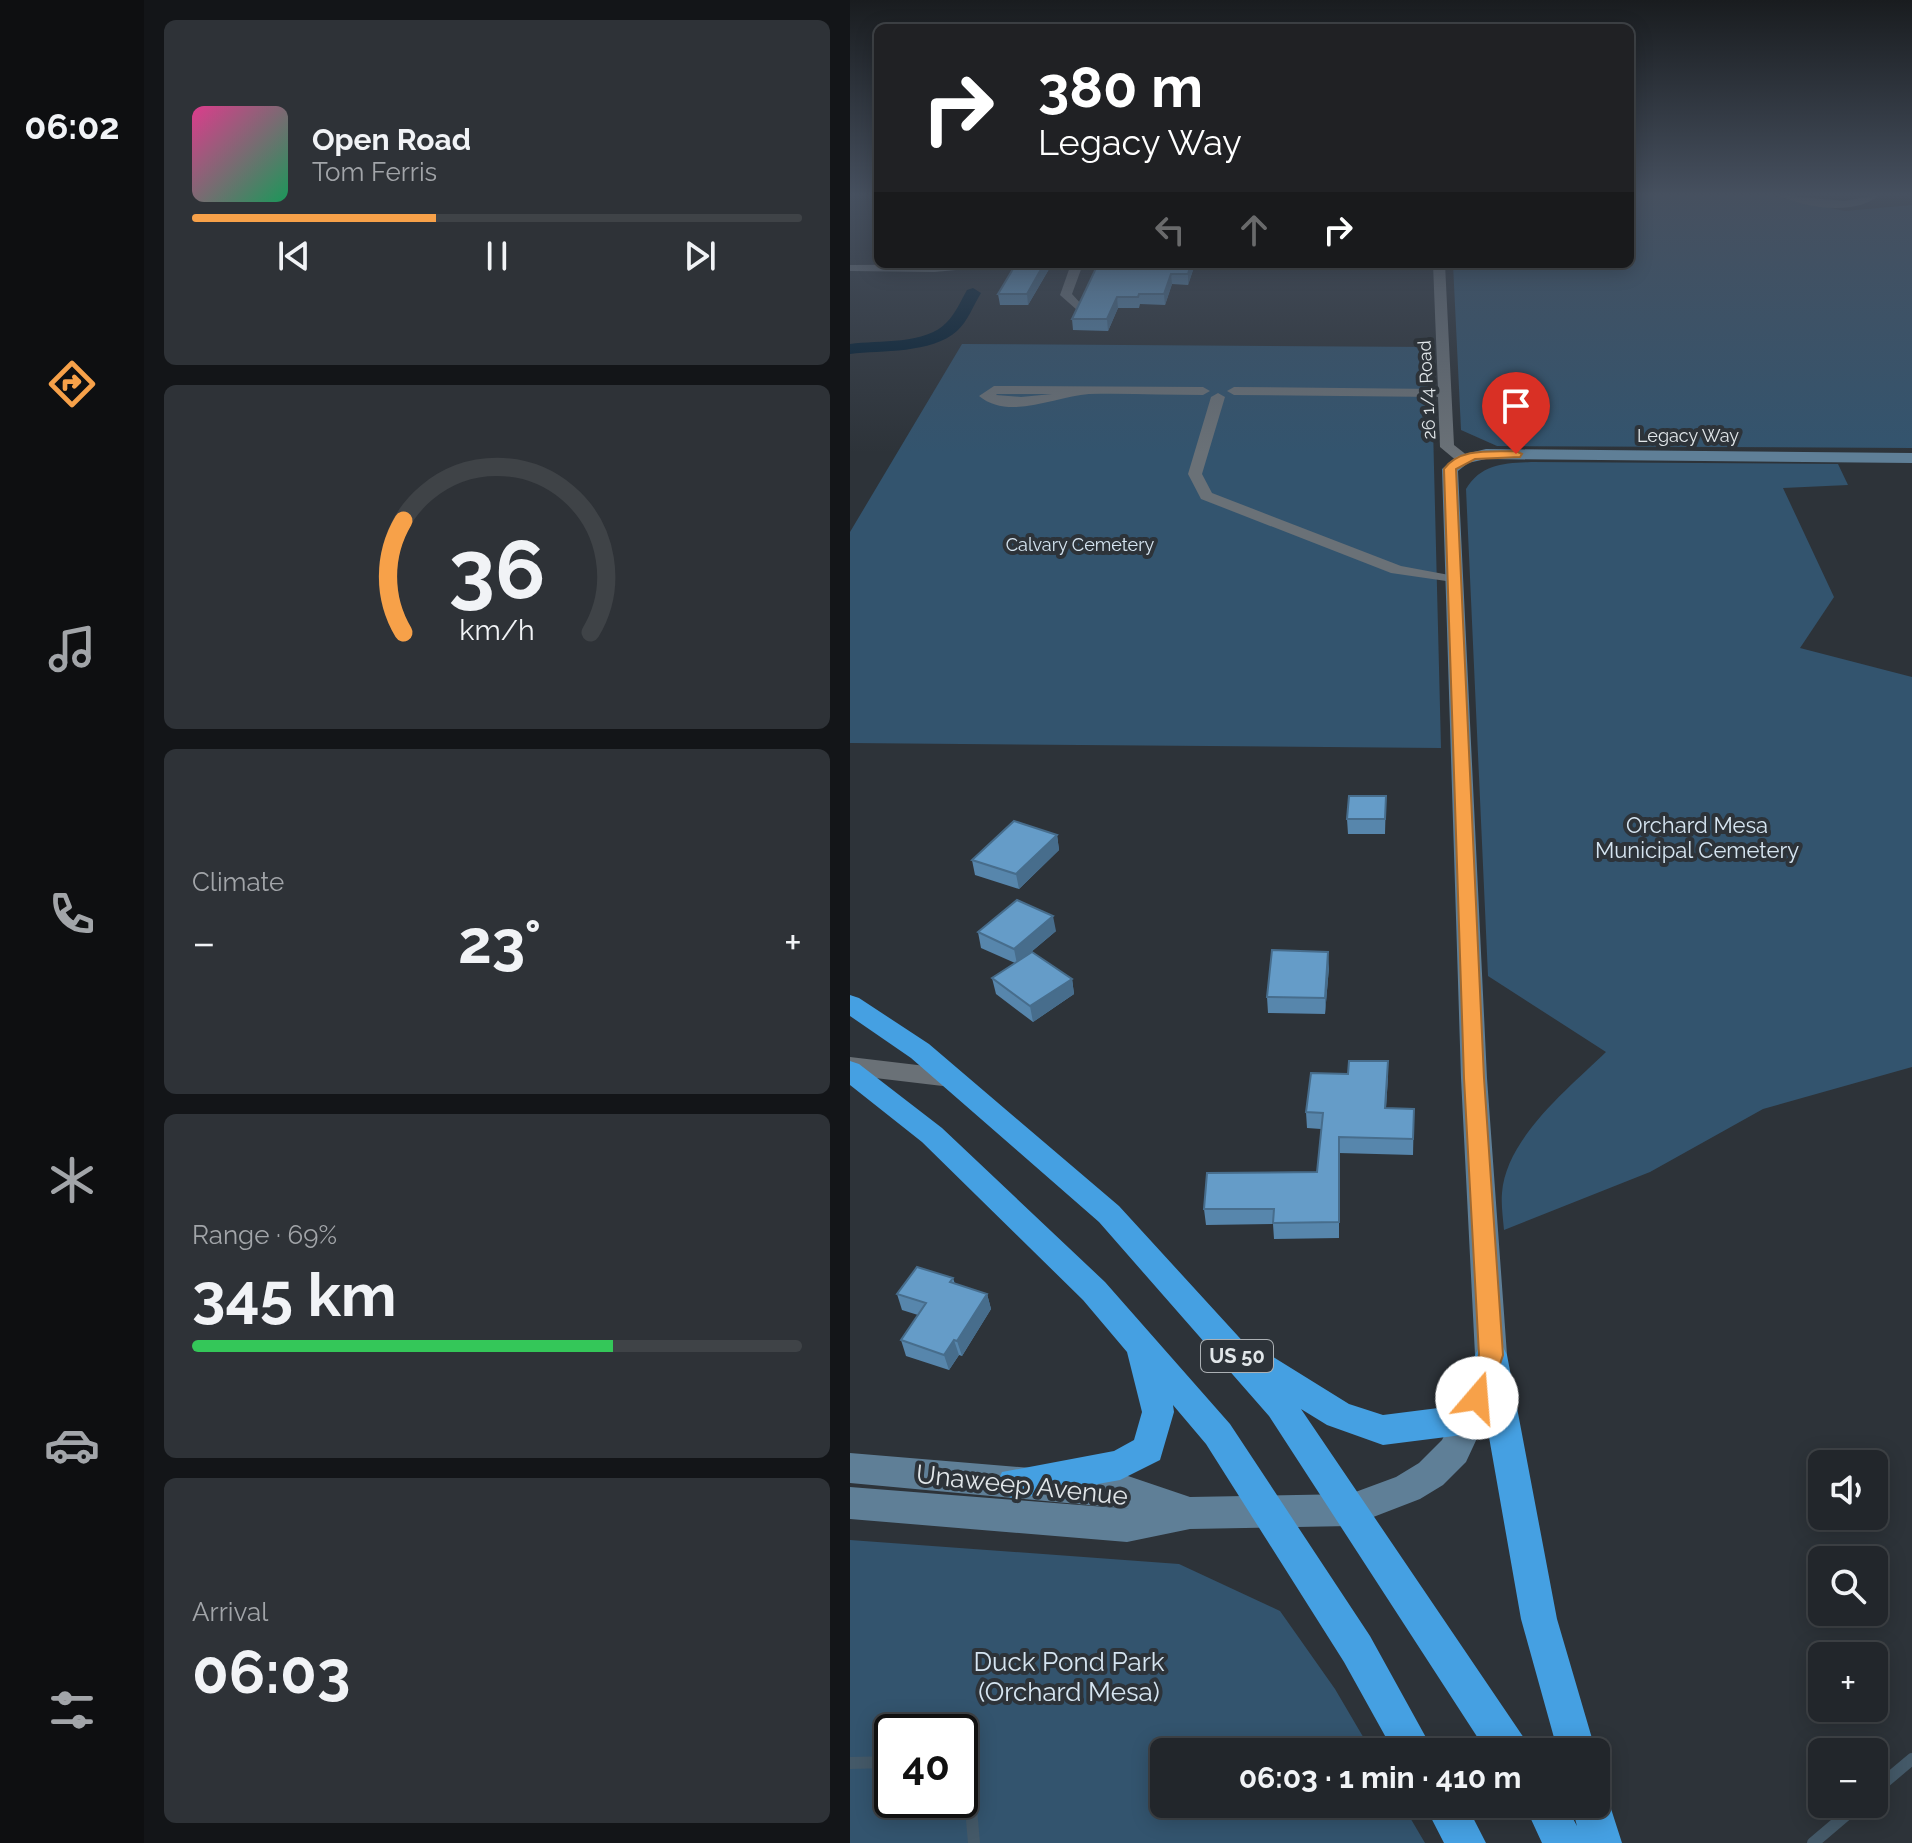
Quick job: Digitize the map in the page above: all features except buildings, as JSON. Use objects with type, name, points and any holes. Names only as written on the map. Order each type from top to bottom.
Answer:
[{"type":"highway","name":"US 50","points":[[850,1004],[920,1051],[1109,1214],[1281,1406],[1501,1738]]},
{"type":"highway","name":"US 50","points":[[850,1068],[932,1135],[1094,1291],[1218,1434],[1357,1649],[1407,1738]]},
{"type":"highway","points":[[1226,1344],[1339,1415],[1383,1430],[1470,1419]]},
{"type":"highway","points":[[1014,1483],[1120,1465],[1148,1449],[1158,1412],[1141,1345]]},
{"type":"highway","points":[[1491,1355],[1539,1619],[1573,1738]]},
{"type":"highway","points":[[1452,1818],[1466,1843]]},
{"type":"highway","points":[[1551,1818],[1564,1843]]},
{"type":"highway","points":[[1595,1818],[1602,1843]]},
{"type":"street","points":[[1071,281],[1066,295],[1077,306]]},
{"type":"street","name":"26 1/4 Road","points":[[1440,281],[1447,447],[1463,459]]},
{"type":"street","points":[[1445,393],[1234,391],[1221,385],[1210,394],[1195,474],[1198,486],[1206,496],[1397,570],[1454,580]]},
{"type":"street","points":[[1086,390],[1055,399],[998,401],[986,396],[994,390],[1086,390],[1210,394]]},
{"type":"street","name":"Legacy Way","points":[[1463,459],[1486,454],[1912,458]]},
{"type":"street","points":[[1350,1510],[1408,1488],[1431,1474],[1454,1451],[1470,1419],[1491,1355],[1473,1063],[1450,469],[1463,459]]},
{"type":"street","points":[[850,1068],[951,1078]]},
{"type":"street","name":"Unaweep Avenue","points":[[850,1468],[1128,1492],[1190,1513]]},
{"type":"street","name":"Unaweep Avenue","points":[[850,1503],[1127,1526],[1190,1513],[1350,1510]]},
{"type":"green space","points":[[1454,281],[1912,281],[1912,448],[1497,446],[1461,430]]},
{"type":"green space","name":"Calvary Cemetery","points":[[962,344],[1431,347],[1441,748],[850,743],[850,532]]},
{"type":"green space","name":"Orchard Mesa Municipal Cemetery","points":[[1531,462],[1838,464],[1848,485],[1783,488],[1834,597],[1800,648],[1912,677],[1912,1067],[1763,1109],[1650,1172],[1504,1230],[1502,1193],[1515,1153],[1542,1115],[1606,1052],[1488,976],[1466,489],[1479,474],[1494,466]]},
{"type":"green space","name":"Duck Pond Park (Orchard Mesa)","points":[[850,1540],[1179,1564],[1280,1611],[1335,1689],[1364,1738],[1150,1738],[1150,1818],[1410,1818],[1425,1843],[850,1843]]},
{"type":"waterway","points":[[850,349],[920,341],[945,332],[956,322],[973,293]]},
{"type":"waterway","points":[[1888,1779],[1912,1759]]},
{"type":"waterway","points":[[850,1763],[874,1762]]},
{"type":"waterway","points":[[972,1818],[974,1843]]},
{"type":"waterway","points":[[1813,1843],[1842,1818]]},
{"type":"route","points":[[1477,1398],[1491,1355],[1474,1078],[1450,469],[1473,456],[1516,454]]}]
